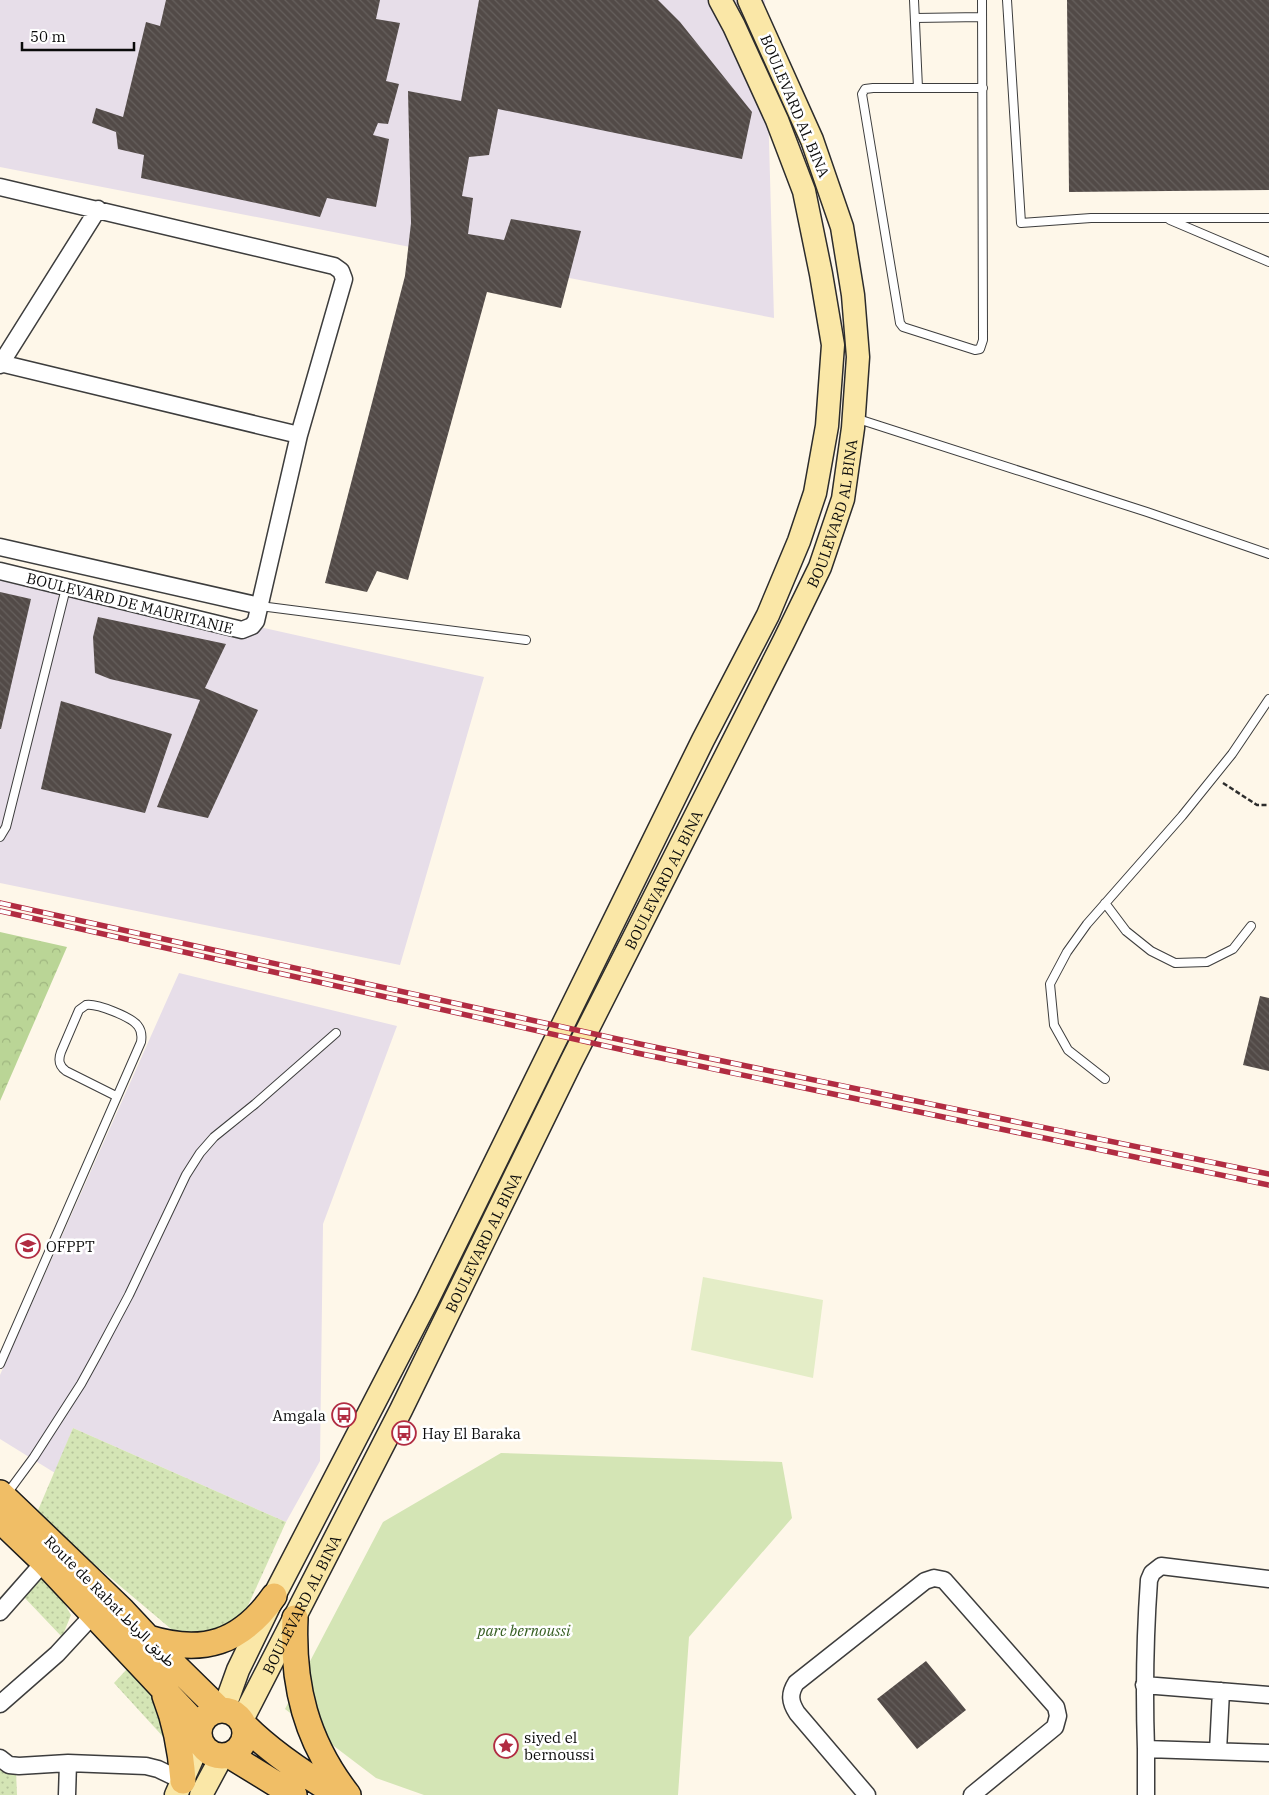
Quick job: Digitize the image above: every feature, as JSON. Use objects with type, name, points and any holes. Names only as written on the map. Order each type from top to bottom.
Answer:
[{"type":"main road","name":"BOULEVARD AL BINA","points":[[232,1716],[238,1670],[274,1596],[427,1301],[695,758],[768,615],[799,541],[815,493],[827,426],[833,345],[821,274],[804,191],[777,120],[720,0]]},
{"type":"main road","name":"BOULEVARD AL BINA","points":[[232,1716],[296,1618],[401,1410],[536,1133],[820,567],[843,499],[854,418],[858,357],[853,295],[842,227],[812,140],[749,0]]},
{"type":"main road","name":"Route de Rabat طريق الرباط","points":[[1,1503],[44,1562],[162,1687],[199,1734]]},
{"type":"main road","name":"Route de Rabat طريق الرباط","points":[[1,1503],[82,1570],[148,1638],[263,1744],[289,1764],[339,1795]]},
{"type":"main road","points":[[148,1638],[168,1644],[189,1646],[210,1644],[229,1637],[247,1627],[262,1613],[274,1596]]},
{"type":"main road","points":[[296,1618],[294,1646],[296,1675],[301,1703],[310,1730],[322,1756],[348,1795]]},
{"type":"main road","points":[[162,1687],[175,1725],[186,1790]]},
{"type":"main road","points":[[206,1715],[232,1716],[244,1741],[236,1752],[225,1756],[186,1790],[199,1734],[206,1715]]},
{"type":"main road","points":[[199,1734],[208,1752],[225,1756],[294,1795]]},
{"type":"street","points":[[0,187],[334,266],[341,271],[344,279],[299,436],[258,613]]},
{"type":"street","points":[[98,210],[0,363],[299,436]]},
{"type":"street","name":"BOULEVARD DE MAURITANIE","points":[[0,547],[258,613],[252,626],[242,630],[0,571]]},
{"type":"street","points":[[3,1604],[44,1562]]},
{"type":"street","points":[[1146,1795],[1144,1685],[1149,1580],[1152,1573],[1161,1566],[1269,1579]]},
{"type":"street","points":[[867,1795],[797,1713],[792,1705],[791,1691],[796,1683],[857,1634],[925,1581],[934,1578],[944,1580],[1056,1707],[1058,1716],[1055,1727],[972,1795]]},
{"type":"street","points":[[0,1704],[57,1654],[93,1615]]},
{"type":"street","points":[[1144,1685],[1269,1695]]},
{"type":"street","points":[[1218,1751],[1220,1691]]},
{"type":"street","points":[[1146,1749],[1269,1753]]},
{"type":"street","points":[[0,1758],[9,1765],[19,1766],[68,1762],[146,1766],[158,1769],[186,1790]]},
{"type":"street","points":[[67,1795],[68,1762]]},
{"type":"lane","points":[[914,0],[918,88]]},
{"type":"lane","points":[[982,0],[983,88],[983,340],[980,349],[975,350],[903,327],[900,323],[862,94],[865,89],[873,88],[983,88]]},
{"type":"lane","points":[[1007,0],[1021,223],[1091,218],[1269,218]]},
{"type":"lane","points":[[915,18],[982,17]]},
{"type":"lane","points":[[1166,218],[1269,262]]},
{"type":"lane","points":[[854,418],[1137,509],[1269,554]]},
{"type":"lane","points":[[0,837],[6,827],[66,588]]},
{"type":"lane","points":[[258,613],[526,640]]},
{"type":"lane","points":[[1105,1078],[1068,1050],[1054,1025],[1050,984],[1067,952],[1087,924],[1182,816],[1232,754],[1269,700]]},
{"type":"lane","points":[[1105,903],[1126,931],[1151,951],[1175,963],[1207,962],[1233,949],[1251,926]]},
{"type":"lane","points":[[0,1364],[3,1351],[140,1042],[141,1033],[136,1023],[132,1020],[96,1005],[86,1005],[79,1010],[59,1056],[60,1065],[66,1071],[116,1096]]},
{"type":"lane","points":[[1,1503],[34,1457],[97,1356],[186,1175],[200,1153],[214,1137],[336,1033]]},
{"type":"path","points":[[1213,777],[1257,805],[1269,805]]},
{"type":"shaded area","points":[[0,0],[765,0],[774,318],[0,167]]},
{"type":"shaded area","points":[[0,569],[484,677],[400,965],[0,883]]},
{"type":"shaded area","points":[[179,973],[397,1026],[323,1224],[320,1461],[286,1522],[73,1428],[55,1473],[0,1439],[0,1375]]},
{"type":"green space","points":[[0,932],[67,947],[0,1101]]},
{"type":"green space","points":[[703,1277],[823,1300],[813,1378],[691,1350]]},
{"type":"green space","points":[[73,1428],[286,1522],[226,1654],[196,1650],[36,1515]]},
{"type":"green space","name":"parc bernoussi","points":[[501,1453],[782,1462],[792,1518],[689,1637],[678,1795],[424,1795],[376,1778],[285,1709],[383,1522]]},
{"type":"green space","points":[[41,1577],[60,1596],[71,1615],[62,1637],[23,1596]]},
{"type":"green space","points":[[127,1669],[189,1734],[177,1752],[114,1683]]},
{"type":"green space","points":[[0,1760],[16,1771],[17,1795],[0,1795]]},
{"type":"building","points":[[166,0],[380,0],[376,19],[400,23],[386,81],[399,84],[388,124],[378,123],[373,135],[389,139],[376,207],[327,198],[320,217],[141,178],[144,155],[118,149],[116,132],[92,123],[96,108],[123,117],[146,22],[160,26]]},
{"type":"building","points":[[479,0],[658,0],[680,22],[752,112],[742,159],[498,109],[489,155],[469,157],[462,196],[473,198],[468,234],[504,240],[511,219],[581,231],[561,308],[487,292],[408,580],[377,571],[367,592],[325,583],[405,276],[411,223],[408,91],[461,101]]},
{"type":"building","points":[[1067,0],[1269,0],[1269,190],[1069,192]]},
{"type":"building","points":[[0,592],[31,599],[1,729],[0,729]]},
{"type":"building","points":[[98,617],[226,644],[205,688],[258,710],[208,818],[157,807],[200,700],[110,679],[95,673],[93,637]]},
{"type":"building","points":[[61,701],[172,734],[145,813],[41,789]]},
{"type":"building","points":[[1260,996],[1269,998],[1269,1071],[1243,1065]]},
{"type":"building","points":[[926,1661],[966,1710],[917,1749],[877,1699]]},
{"type":"railway","points":[[0,903],[640,1044],[1269,1174]]},
{"type":"railway","points":[[0,911],[637,1053],[1269,1185]]},
{"type":"place","name":"OFPPT","points":[[28,1246]]},
{"type":"place","name":"Amgala","points":[[344,1415]]},
{"type":"place","name":"Hay El Baraka","points":[[404,1433]]},
{"type":"place","name":"siyed el bernoussi","points":[[506,1746]]}]
